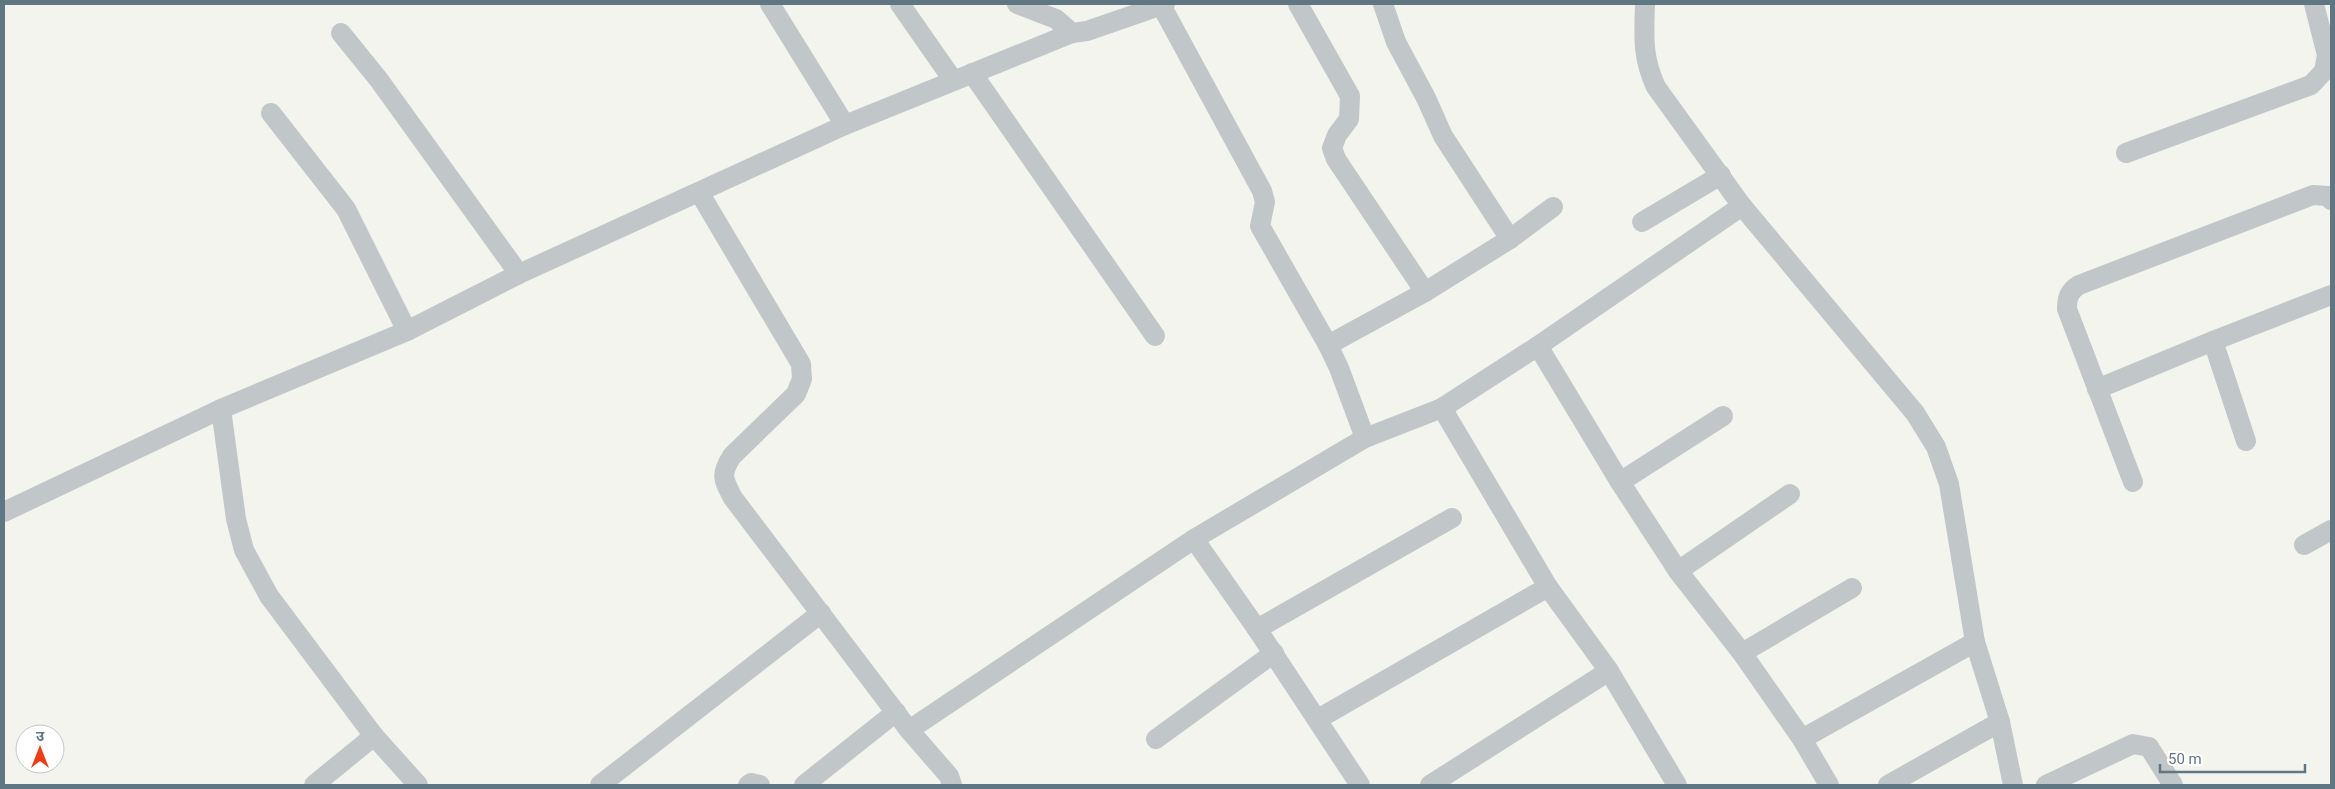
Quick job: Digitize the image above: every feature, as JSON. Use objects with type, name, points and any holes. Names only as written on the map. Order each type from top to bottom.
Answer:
[{"type":"street","points":[[770,4],[845,125]]},
{"type":"street","points":[[900,4],[953,80]]},
{"type":"street","points":[[1017,4],[1054,12],[1072,32]]},
{"type":"street","points":[[4,512],[221,409],[407,331],[519,274],[845,125],[1072,32],[1088,31],[1163,4],[1262,191],[1265,202],[1260,226],[1328,345],[1339,368],[1364,438]]},
{"type":"street","points":[[1298,4],[1350,96],[1349,119],[1337,135],[1332,148],[1336,159],[1426,292]]},
{"type":"street","points":[[1383,4],[1396,42],[1426,98],[1443,136],[1510,239]]},
{"type":"street","points":[[1645,4],[1644,41],[1647,69],[1656,87],[1742,206],[1915,413],[1936,447],[1949,484],[1975,642],[2000,722],[2013,785]]},
{"type":"street","points":[[2126,153],[2311,85],[2324,71],[2328,55],[2314,4]]},
{"type":"street","points":[[342,33],[379,80],[519,274]]},
{"type":"street","points":[[972,73],[1155,336]]},
{"type":"street","points":[[271,113],[346,209],[407,331]]},
{"type":"street","points":[[1642,222],[1720,175]]},
{"type":"street","points":[[699,192],[801,364],[802,379],[796,394],[732,456],[725,467],[723,479],[733,498],[909,730],[949,776],[952,785]]},
{"type":"street","points":[[2133,482],[2067,309],[2067,300],[2072,290],[2079,285],[2313,195],[2328,196],[2331,200]]},
{"type":"street","points":[[909,730],[1194,539],[1364,438],[1442,408],[1538,346],[1742,206]]},
{"type":"street","points":[[1328,345],[1426,292],[1510,239],[1553,207]]},
{"type":"street","points":[[2097,389],[2213,341],[2330,299]]},
{"type":"street","points":[[2213,341],[2246,441]]},
{"type":"street","points":[[1538,346],[1620,482],[1678,571],[1742,653],[1802,739],[1829,785]]},
{"type":"street","points":[[1442,408],[1548,587],[1609,672],[1673,784]]},
{"type":"street","points":[[221,409],[236,519],[244,550],[269,596],[374,736],[418,785]]},
{"type":"street","points":[[1620,482],[1723,416]]},
{"type":"street","points":[[1678,571],[1790,494]]},
{"type":"street","points":[[1257,629],[1452,518]]},
{"type":"street","points":[[2304,545],[2331,530]]},
{"type":"street","points":[[1194,539],[1274,653],[1360,785]]},
{"type":"street","points":[[1318,720],[1548,587]]},
{"type":"street","points":[[1742,653],[1852,588]]},
{"type":"street","points":[[600,785],[821,613]]},
{"type":"street","points":[[1802,739],[1975,642]]},
{"type":"street","points":[[1156,739],[1274,653]]},
{"type":"street","points":[[1430,785],[1609,672]]},
{"type":"street","points":[[804,785],[896,712]]},
{"type":"street","points":[[1888,785],[2000,722]]},
{"type":"street","points":[[314,785],[374,736]]},
{"type":"street","points":[[2046,785],[2133,744],[2142,744],[2149,747],[2156,754],[2173,785]]},
{"type":"street","points":[[748,785],[752,783],[760,785]]}]
